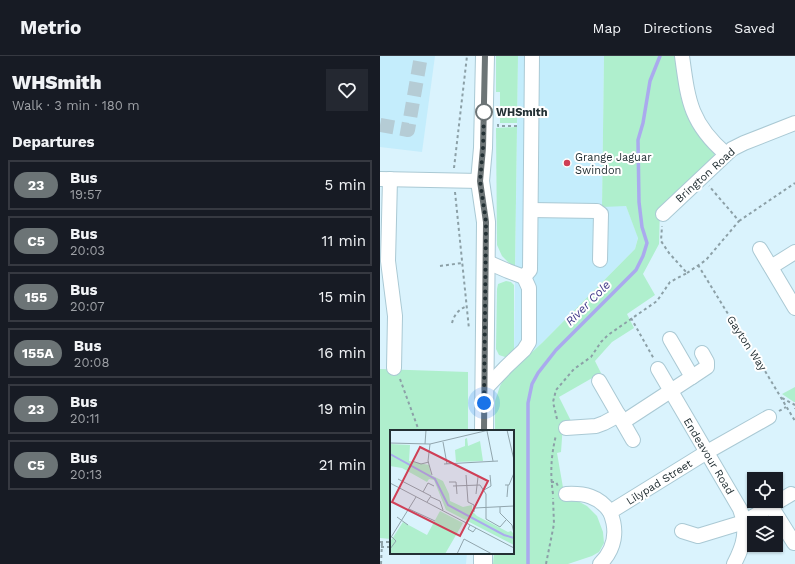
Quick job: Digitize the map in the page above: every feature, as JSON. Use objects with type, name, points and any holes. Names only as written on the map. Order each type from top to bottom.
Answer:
[{"type":"main road","points":[[484,430],[485,213],[480,181],[483,148],[485,56]]},
{"type":"street","points":[[524,277],[530,270],[532,56]]},
{"type":"street","points":[[682,56],[687,94],[693,112],[710,139],[726,154]]},
{"type":"street","name":"Brington Road","points":[[663,214],[726,154],[744,143],[795,123]]},
{"type":"street","points":[[394,368],[395,316],[388,260],[385,179],[480,181]]},
{"type":"street","points":[[531,210],[597,212],[601,214],[600,260]]},
{"type":"street","points":[[760,249],[795,308]]},
{"type":"street","points":[[771,267],[795,252]]},
{"type":"street","points":[[485,261],[524,277],[529,288],[528,342],[524,350],[506,366],[485,389]]},
{"type":"street","points":[[670,339],[692,377]]},
{"type":"street","points":[[566,428],[596,426],[621,419],[670,392],[707,367],[707,362],[702,353]]},
{"type":"street","name":"Endeavour Road","points":[[658,369],[670,392],[740,509],[744,522],[744,540],[734,564]]},
{"type":"street","points":[[599,381],[633,440]]},
{"type":"street","name":"Lilypad Street","points":[[610,512],[707,452],[769,417]]},
{"type":"street","points":[[566,494],[590,496],[602,502],[610,512],[614,524],[614,541],[609,554],[600,564]]},
{"type":"street","points":[[783,499],[791,494]]},
{"type":"street","points":[[682,531],[698,536],[744,522],[768,508]]},
{"type":"street","points":[[773,508],[794,543]]},
{"type":"path","points":[[467,56],[455,154],[454,180],[470,335]]},
{"type":"path","points":[[702,177],[739,221]]},
{"type":"path","points":[[687,273],[706,260],[739,221],[795,183]]},
{"type":"path","points":[[440,266],[462,263]]},
{"type":"path","name":"Gayton Way","points":[[698,265],[736,327],[741,331],[795,421]]},
{"type":"path","points":[[452,323],[453,317],[461,308],[467,306]]},
{"type":"path","points":[[631,318],[658,365],[658,369]]},
{"type":"path","points":[[394,368],[398,368],[400,379],[419,430]]},
{"type":"path","points":[[781,398],[795,405],[795,409]]},
{"type":"path","points":[[381,542],[381,564]]},
{"type":"shaded area","points":[[380,56],[435,56],[422,152],[380,147]]},
{"type":"shaded area","points":[[518,56],[604,56],[602,206],[626,206],[638,237],[635,249],[543,342],[520,363],[514,357]]},
{"type":"shaded area","points":[[420,554],[467,554],[466,564],[420,564]]},
{"type":"green space","points":[[496,56],[518,56],[517,123],[500,123],[500,92],[496,92]]},
{"type":"green space","points":[[604,56],[677,56],[715,150],[713,162],[660,207],[659,244],[643,274],[655,295],[627,314],[634,328],[612,342],[595,361],[601,373],[559,397],[572,423],[563,424],[561,452],[557,453],[565,499],[574,499],[587,506],[597,516],[603,532],[604,543],[599,552],[592,556],[568,564],[493,564],[494,554],[514,554],[514,430],[495,430],[495,401],[505,377],[543,342],[635,249],[638,238],[626,206],[602,207]]},
{"type":"green space","points":[[517,127],[515,269],[502,256],[497,245],[496,128]]},
{"type":"green space","points":[[506,281],[511,282],[514,285],[514,357],[499,355],[496,349],[497,289],[498,284]]},
{"type":"green space","points":[[380,369],[468,372],[468,430],[390,430],[390,539],[380,538]]},
{"type":"green space","points":[[795,387],[795,402],[794,402],[782,394]]},
{"type":"waterway","name":"River Cole","points":[[528,564],[528,403],[532,384],[538,373],[556,350],[636,270],[643,256],[647,243],[642,227],[639,202],[638,140],[643,123],[650,81],[660,56]]},
{"type":"tunnel","points":[[380,125],[408,130],[421,56]]},
{"type":"bus line","name":"23","points":[[484,430],[486,222],[480,181],[485,99],[485,56]]},
{"type":"place","name":"WHSmith","points":[[484,112]]},
{"type":"place","name":"Grange Jaguar Swindon","points":[[567,163]]},
{"type":"route","points":[[484,112],[480,181],[486,222],[484,403]]}]
